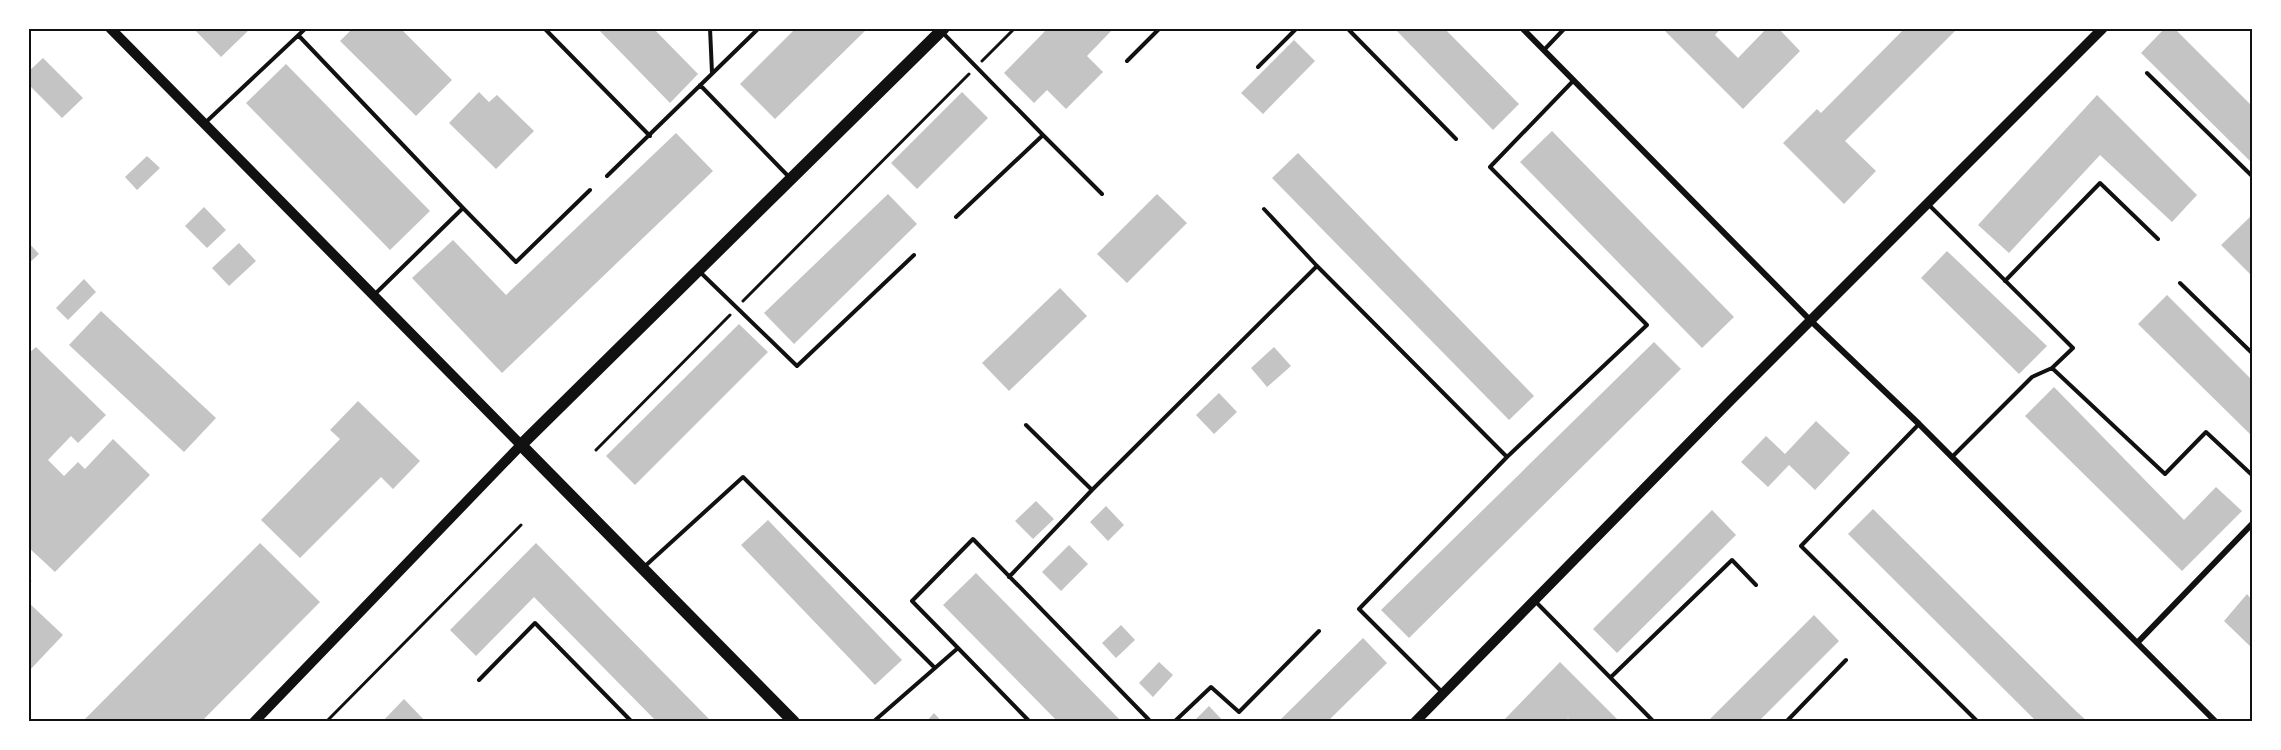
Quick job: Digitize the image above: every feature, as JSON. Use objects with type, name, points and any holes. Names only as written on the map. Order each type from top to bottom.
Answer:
[{"type":"main road","points":[[794,722],[521,445],[943,30]]},
{"type":"street","points":[[110,28],[521,445],[254,722]]},
{"type":"street","points":[[1522,28],[1811,321],[1919,424],[2216,722]]},
{"type":"street","points":[[1415,722],[1730,401],[2103,28]]},
{"type":"street","points":[[2138,642],[2253,524]]},
{"type":"lane","points":[[205,123],[306,28]]},
{"type":"lane","points":[[544,28],[650,136]]},
{"type":"lane","points":[[711,28],[712,73]]},
{"type":"lane","points":[[607,176],[759,28]]},
{"type":"lane","points":[[1127,61],[1160,28]]},
{"type":"lane","points":[[1258,67],[1296,28]]},
{"type":"lane","points":[[1347,28],[1456,139]]},
{"type":"lane","points":[[1544,50],[1565,28]]},
{"type":"lane","points":[[943,30],[1102,194]]},
{"type":"lane","points":[[299,36],[516,262],[590,190]]},
{"type":"lane","points":[[2147,73],[2253,176]]},
{"type":"lane","points":[[1443,693],[1359,609],[1508,457],[1647,325],[1490,167],[1574,80]]},
{"type":"lane","points":[[699,85],[792,180]]},
{"type":"lane","points":[[956,217],[1043,135]]},
{"type":"lane","points":[[2005,281],[2100,183],[2158,239]]},
{"type":"lane","points":[[1928,204],[2073,348],[2052,368],[2032,377],[1952,457]]},
{"type":"lane","points":[[374,295],[463,208]]},
{"type":"lane","points":[[1264,210],[1508,457]]},
{"type":"lane","points":[[699,271],[797,366],[914,255]]},
{"type":"lane","points":[[1009,577],[1092,490],[1317,266]]},
{"type":"lane","points":[[2180,283],[2253,353]]},
{"type":"lane","points":[[2052,368],[2165,474],[2206,432],[2253,475]]},
{"type":"lane","points":[[1919,424],[1801,546],[1978,722]]},
{"type":"lane","points":[[1026,425],[1092,490]]},
{"type":"lane","points":[[643,568],[743,477],[935,668]]},
{"type":"lane","points":[[1030,722],[912,601],[973,539],[1151,722]]},
{"type":"lane","points":[[1611,677],[1732,560],[1756,585]]},
{"type":"lane","points":[[1534,601],[1654,722]]},
{"type":"lane","points":[[479,680],[535,623],[632,722]]},
{"type":"lane","points":[[1174,722],[1211,687],[1239,712],[1319,631]]},
{"type":"lane","points":[[873,722],[958,648]]},
{"type":"lane","points":[[1786,722],[1846,660]]},
{"type":"path","points":[[596,450],[1015,28]]},
{"type":"path","points":[[326,722],[521,525]]},
{"type":"building","points":[[193,28],[251,28],[221,57]]},
{"type":"building","points":[[353,28],[400,28],[452,80],[416,116],[340,41]]},
{"type":"building","points":[[597,28],[653,28],[698,74],[670,103]]},
{"type":"building","points":[[796,28],[868,28],[775,119],[740,84]]},
{"type":"building","points":[[1048,28],[1114,28],[1087,56],[1103,72],[1066,109],[1047,90],[1034,103],[1004,73]]},
{"type":"building","points":[[1394,28],[1444,28],[1519,104],[1493,130]]},
{"type":"building","points":[[1662,28],[1721,28],[1715,35],[1738,58],[1767,28],[1778,28],[1800,51],[1743,109]]},
{"type":"building","points":[[1905,28],[1958,28],[1845,141],[1876,171],[1844,204],[1783,143],[1817,109],[1821,113]]},
{"type":"building","points":[[2165,28],[2174,28],[2252,106],[2252,163],[2141,53]]},
{"type":"building","points":[[1294,40],[1315,61],[1263,114],[1241,93]]},
{"type":"building","points":[[43,58],[83,98],[62,118],[28,84],[28,72]]},
{"type":"building","points":[[286,64],[430,211],[390,250],[246,103]]},
{"type":"building","points":[[479,92],[489,102],[497,95],[534,131],[496,169],[449,123]]},
{"type":"building","points":[[962,92],[988,118],[917,189],[891,163]]},
{"type":"building","points":[[2097,95],[2197,195],[2172,222],[2100,155],[2009,253],[1978,225]]},
{"type":"building","points":[[1552,131],[1734,317],[1702,348],[1520,162]]},
{"type":"building","points":[[676,133],[713,171],[502,373],[412,278],[453,240],[506,295]]},
{"type":"building","points":[[1298,153],[1534,396],[1509,420],[1272,178]]},
{"type":"building","points":[[147,156],[160,168],[137,190],[125,177]]},
{"type":"building","points":[[888,194],[917,224],[794,344],[764,313]]},
{"type":"building","points":[[1157,194],[1187,223],[1127,283],[1097,254]]},
{"type":"building","points":[[204,207],[226,230],[207,248],[185,226]]},
{"type":"building","points":[[2250,217],[2252,220],[2252,276],[2221,245]]},
{"type":"building","points":[[28,242],[39,254],[28,264]]},
{"type":"building","points":[[239,243],[256,261],[229,286],[212,268]]},
{"type":"building","points":[[1947,251],[2047,346],[2019,374],[1921,278]]},
{"type":"building","points":[[84,279],[96,292],[68,320],[56,308]]},
{"type":"building","points":[[1060,288],[1087,316],[1009,391],[982,363]]},
{"type":"building","points":[[2167,295],[2252,380],[2252,436],[2138,324]]},
{"type":"building","points":[[101,311],[216,418],[184,452],[69,345]]},
{"type":"building","points":[[739,324],[768,352],[635,485],[606,456]]},
{"type":"building","points":[[1654,342],[1681,369],[1409,638],[1381,610]]},
{"type":"building","points":[[36,347],[106,415],[78,443],[71,436],[48,460],[64,476],[78,462],[85,469],[113,439],[150,475],[55,572],[28,547],[28,354]]},
{"type":"building","points":[[1274,347],[1291,366],[1267,387],[1251,368]]},
{"type":"building","points":[[2054,387],[2184,520],[2216,487],[2242,511],[2182,571],[2025,416]]},
{"type":"building","points":[[1219,393],[1237,412],[1214,434],[1196,415]]},
{"type":"building","points":[[358,401],[420,461],[393,489],[381,477],[300,558],[261,520],[340,439],[330,430]]},
{"type":"building","points":[[1816,421],[1850,453],[1815,490],[1789,465],[1768,487],[1741,462],[1766,436],[1785,454]]},
{"type":"building","points":[[1036,501],[1054,519],[1033,539],[1015,521]]},
{"type":"building","points":[[1106,506],[1124,525],[1108,541],[1090,522]]},
{"type":"building","points":[[1873,509],[2088,722],[2037,722],[1848,534]]},
{"type":"building","points":[[1712,510],[1736,535],[1617,653],[1593,629]]},
{"type":"building","points":[[768,520],[902,660],[875,685],[741,545]]},
{"type":"building","points":[[260,543],[320,602],[201,722],[82,722]]},
{"type":"building","points":[[536,543],[712,722],[657,722],[534,597],[476,656],[450,630]]},
{"type":"building","points":[[1069,545],[1088,564],[1061,591],[1042,572]]},
{"type":"building","points":[[976,573],[1122,722],[1058,722],[943,605]]},
{"type":"building","points":[[2247,594],[2252,600],[2252,648],[2224,621]]},
{"type":"building","points":[[28,602],[63,635],[28,672]]},
{"type":"building","points":[[1814,615],[1839,641],[1758,722],[1707,722]]},
{"type":"building","points":[[1121,625],[1135,640],[1116,658],[1102,643]]},
{"type":"building","points":[[1363,638],[1387,663],[1327,722],[1278,722]]},
{"type":"building","points":[[1159,662],[1173,675],[1153,697],[1139,683]]},
{"type":"building","points":[[1560,662],[1620,722],[1571,722],[1568,718],[1565,722],[1502,722]]},
{"type":"building","points":[[404,699],[426,722],[382,722]]},
{"type":"building","points":[[1209,706],[1224,722],[1193,722]]},
{"type":"building","points":[[934,713],[942,722],[926,722]]}]
